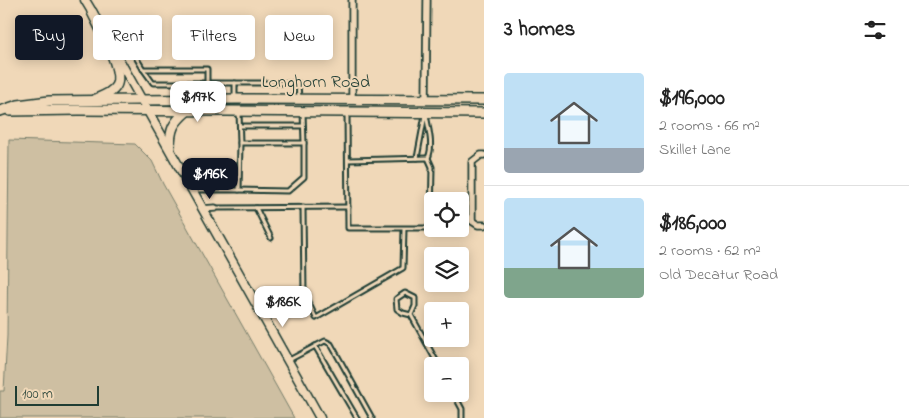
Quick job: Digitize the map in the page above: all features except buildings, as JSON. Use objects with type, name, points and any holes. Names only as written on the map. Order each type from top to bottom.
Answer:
[{"type":"main road","points":[[92,12],[119,74],[117,85],[111,92],[92,100]]},
{"type":"main road","points":[[301,99],[303,111]]},
{"type":"main road","name":"Longhorn Road","points":[[0,111],[18,105],[49,101],[92,100],[484,100]]},
{"type":"main road","points":[[426,100],[426,112]]},
{"type":"main road","name":"Longhorn Road","points":[[0,111],[484,113]]},
{"type":"main road","points":[[170,148],[172,126],[187,111]]},
{"type":"street","points":[[85,0],[94,15]]},
{"type":"street","points":[[352,0],[352,99]]},
{"type":"street","points":[[426,0],[426,100]]},
{"type":"street","points":[[120,60],[320,418]]},
{"type":"street","points":[[484,155],[481,155],[472,162],[472,221],[478,225],[484,225]]},
{"type":"street","points":[[202,209],[215,208]]},
{"type":"lane","points":[[137,60],[153,82],[167,81],[179,71],[191,72],[207,83],[298,83],[301,99]]},
{"type":"lane","points":[[143,69],[167,71],[179,81],[191,81],[207,69],[207,83]]},
{"type":"lane","points":[[235,83],[235,99]]},
{"type":"lane","points":[[239,111],[239,190]]},
{"type":"lane","points":[[192,190],[288,191],[304,177],[303,111]]},
{"type":"lane","points":[[346,112],[348,228],[427,228],[431,222],[432,167],[428,158],[431,143],[426,112]]},
{"type":"lane","points":[[417,158],[426,112]]},
{"type":"lane","points":[[240,126],[303,126]]},
{"type":"lane","points":[[240,143],[304,143]]},
{"type":"lane","points":[[348,160],[428,158]]},
{"type":"lane","points":[[303,207],[304,294],[316,318],[403,268],[404,228]]},
{"type":"lane","points":[[215,208],[348,207]]},
{"type":"lane","points":[[256,208],[271,238]]},
{"type":"lane","points":[[411,315],[416,298],[405,293],[396,299],[397,309],[411,315],[433,357]]},
{"type":"lane","points":[[289,361],[325,341],[331,344],[372,418]]},
{"type":"lane","points":[[315,346],[357,418]]},
{"type":"lane","points":[[458,402],[462,409],[462,418]]},
{"type":"shaded area","points":[[9,140],[135,144],[152,161],[294,418],[0,418],[0,391],[4,391],[7,336]]}]
